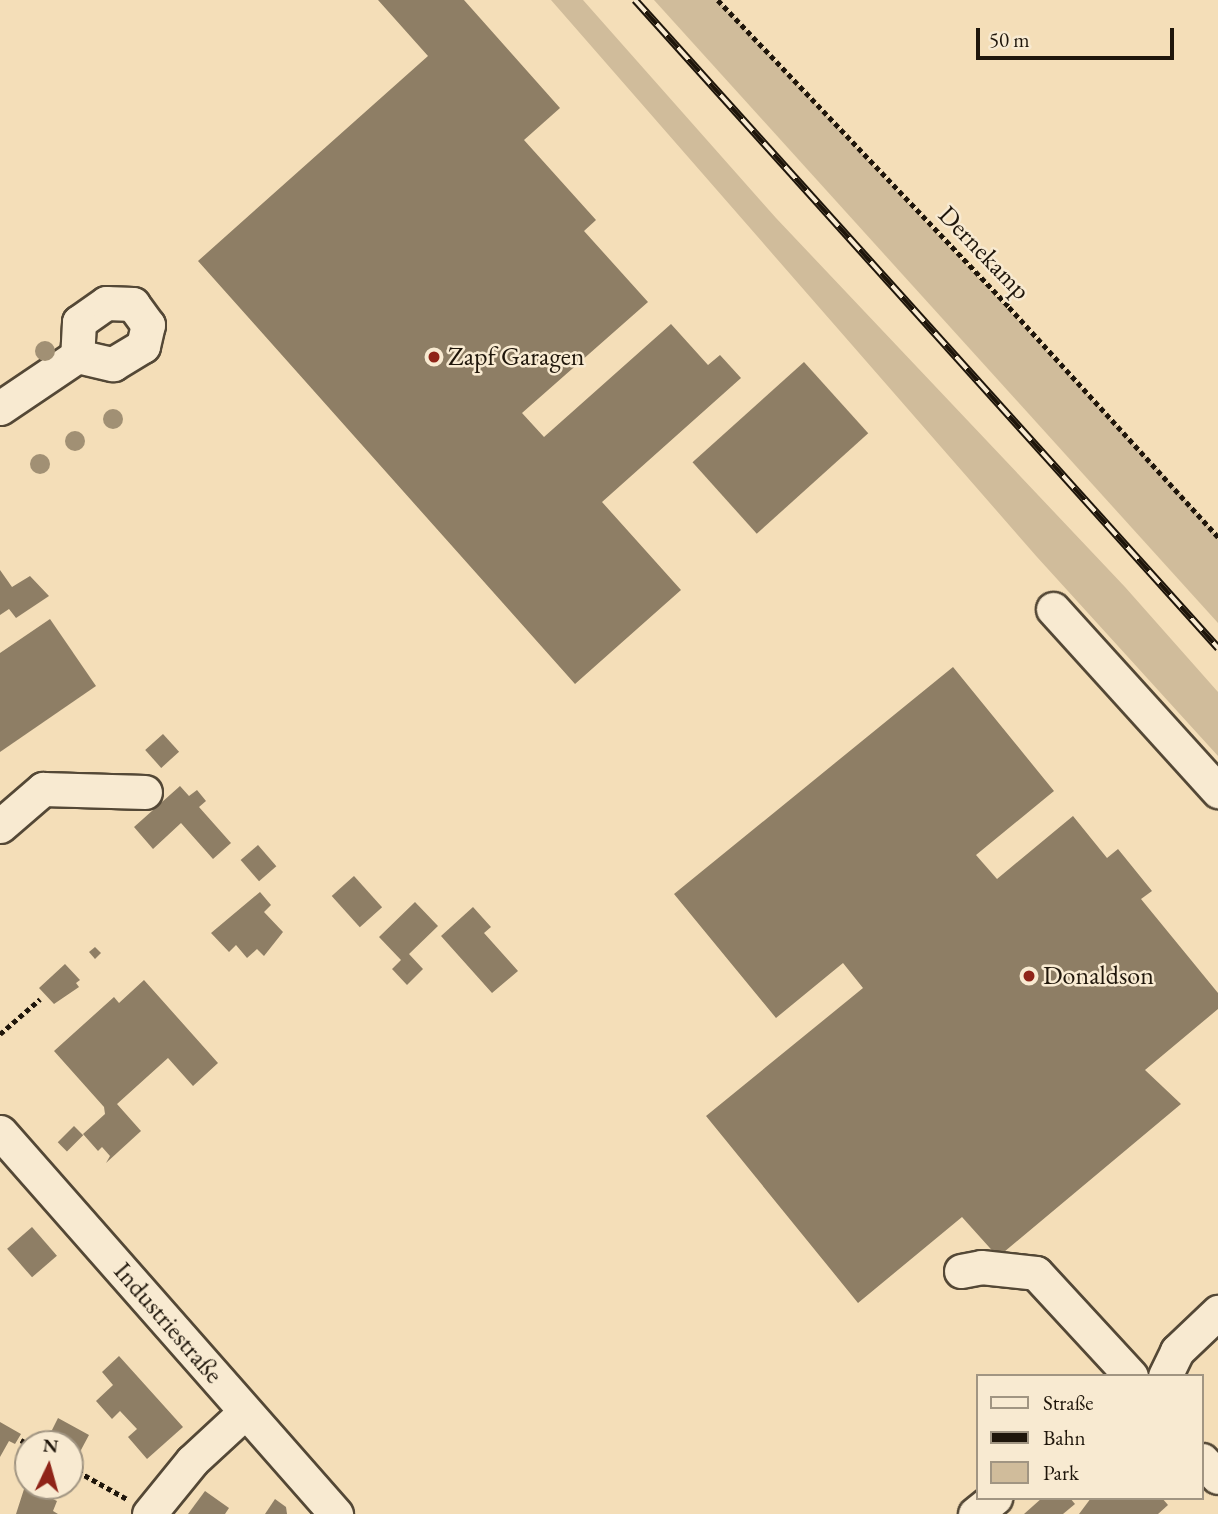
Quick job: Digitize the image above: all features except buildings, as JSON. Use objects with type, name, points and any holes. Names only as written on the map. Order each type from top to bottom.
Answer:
[{"type":"street","points":[[0,408],[77,356]]},
{"type":"street","points":[[1053,609],[1218,791]]},
{"type":"street","points":[[0,826],[43,789],[145,792]]},
{"type":"street","name":"Industriestraße","points":[[0,1132],[336,1514]]},
{"type":"street","points":[[961,1270],[991,1267],[1036,1273],[1129,1374]]},
{"type":"street","points":[[1166,1374],[1177,1351],[1218,1312]]},
{"type":"street","points":[[150,1513],[192,1461],[245,1412]]},
{"type":"street","points":[[1204,1462],[1218,1477]]},
{"type":"street","points":[[975,1514],[992,1500]]},
{"type":"path","name":"Dernekamp","points":[[718,0],[1009,307],[1218,537]]},
{"type":"path","points":[[0,1034],[40,999]]},
{"type":"path","points":[[84,1475],[150,1513]]},
{"type":"green space","points":[[551,0],[583,0],[776,218],[1125,587],[1218,692],[1218,756],[1037,557]]},
{"type":"green space","points":[[654,0],[718,0],[1180,493],[1218,537],[1218,623]]},
{"type":"railway","points":[[635,0],[1218,648]]},
{"type":"place","name":"Zapf Garagen","points":[[434,357]]},
{"type":"place","name":"Donaldson","points":[[1029,976]]}]
